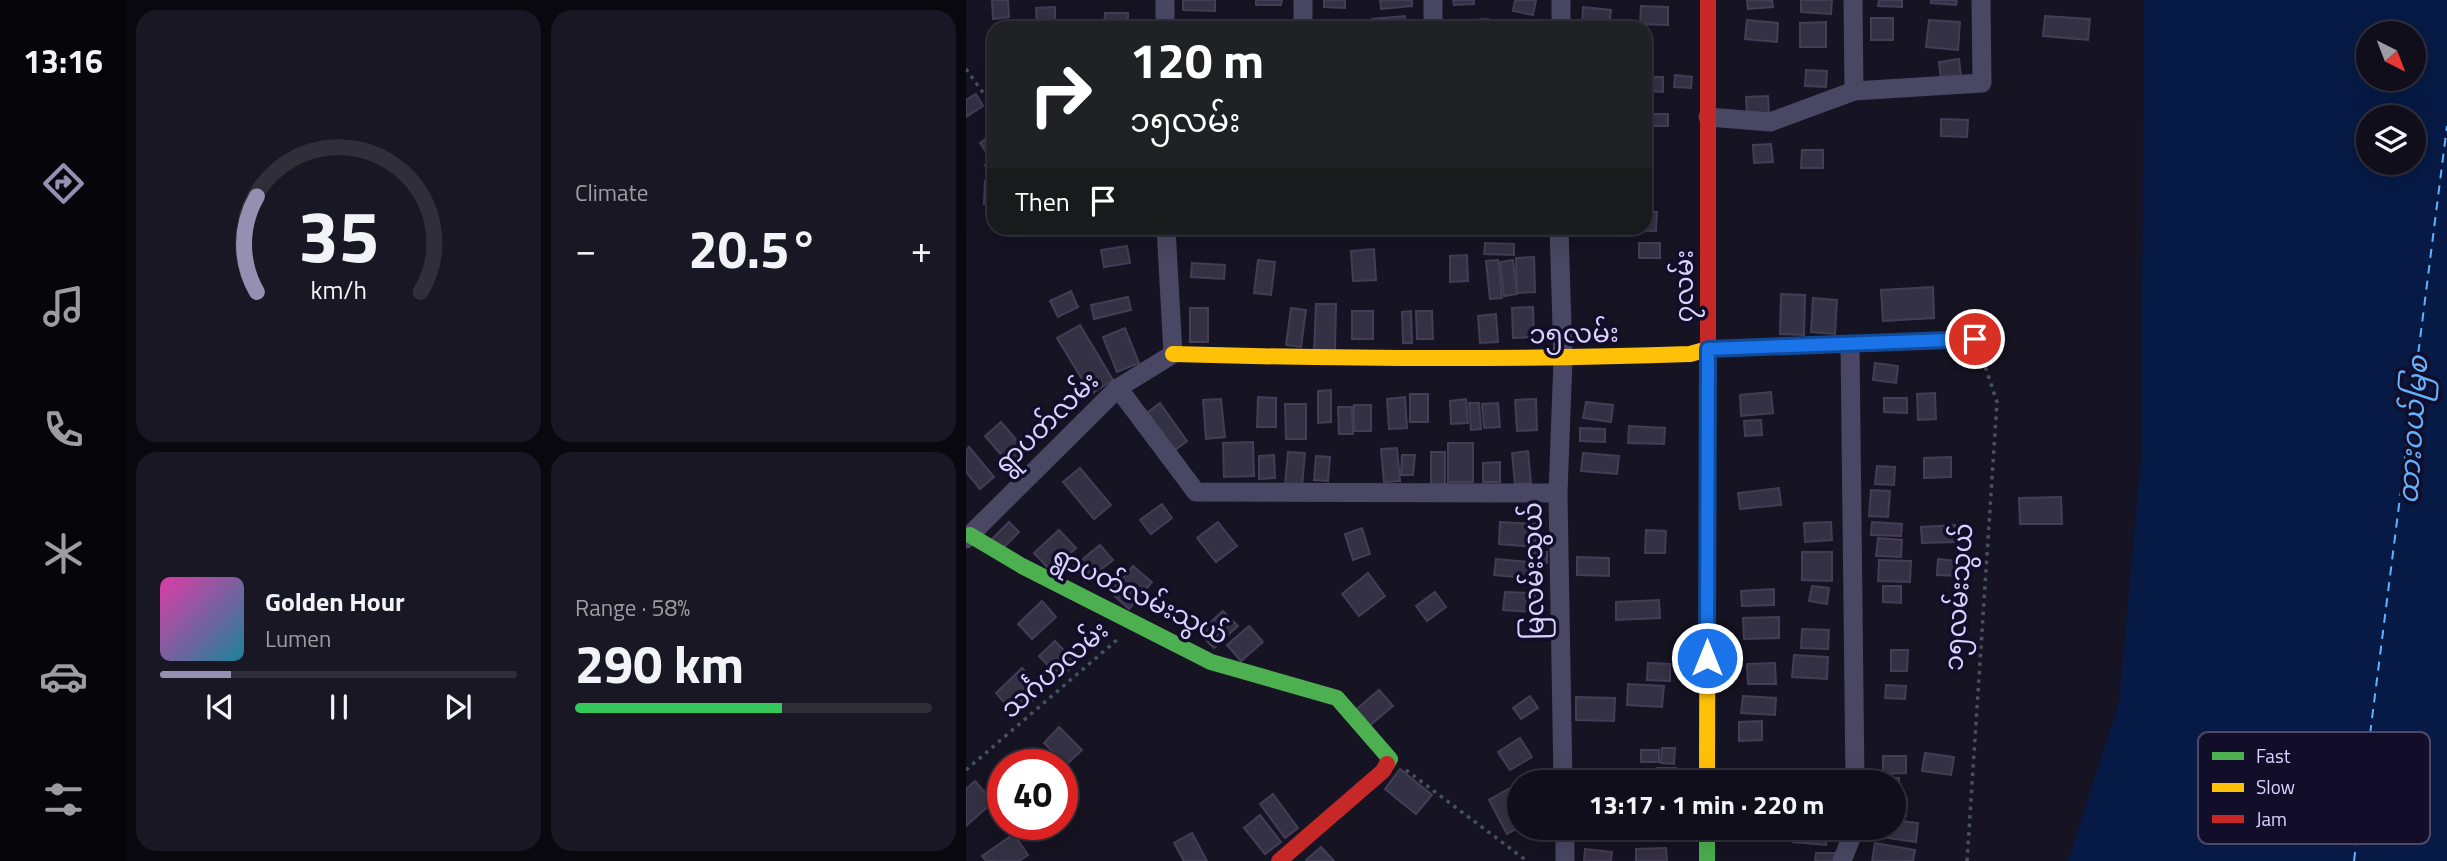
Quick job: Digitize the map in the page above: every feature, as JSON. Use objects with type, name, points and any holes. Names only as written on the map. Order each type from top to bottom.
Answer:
[{"type":"street","points":[[1165,0],[1165,21]]},
{"type":"street","points":[[1303,0],[1303,21]]},
{"type":"street","points":[[1433,0],[1433,21]]},
{"type":"street","points":[[1560,21],[1561,0]]},
{"type":"street","name":"၇လမ်း","points":[[1707,770],[1708,0]]},
{"type":"street","points":[[1853,0],[1854,91]]},
{"type":"street","points":[[1708,117],[1770,122],[1854,91],[1982,83],[1981,0]]},
{"type":"street","points":[[1166,235],[1173,354]]},
{"type":"street","name":"မြလမ်းသွယ်","points":[[1559,235],[1563,359],[1558,493],[1563,770]]},
{"type":"street","name":"၁၅လမ်း","points":[[1173,354],[1388,360],[1563,359],[1690,354],[1708,349],[1975,339]]},
{"type":"street","points":[[1850,344],[1855,770]]},
{"type":"street","name":"ရွာပတ်လမ်း","points":[[968,537],[1118,388],[1173,354]]},
{"type":"street","points":[[1118,388],[1196,492],[1558,493]]},
{"type":"street","name":"ရွာပတ်လမ်းသွယ်","points":[[968,537],[1211,662],[1337,698],[1390,759]]},
{"type":"street","points":[[1279,861],[1383,771],[1390,759]]},
{"type":"street","points":[[1564,840],[1565,861]]},
{"type":"street","points":[[1707,840],[1707,861]]},
{"type":"street","points":[[1842,861],[1850,840]]},
{"type":"path","points":[[966,69],[987,97]]},
{"type":"path","name":"၁၅လမ်းသွယ်","points":[[1968,861],[1997,402],[1975,339]]},
{"type":"path","name":"သင်္ဂဟလမ်း","points":[[966,770],[1135,625]]},
{"type":"path","points":[[1390,759],[1527,861]]},
{"type":"water","name":"ထားဝယ်မြစ","points":[[2144,0],[2447,0],[2447,861],[2068,861],[2119,702],[2141,459]]},
{"type":"building","points":[[992,0],[1008,0],[1009,17],[993,19]]},
{"type":"building","points":[[1183,0],[1215,0],[1215,11],[1183,10]]},
{"type":"building","points":[[1256,0],[1282,0],[1281,5],[1256,5]]},
{"type":"building","points":[[1324,0],[1345,0],[1345,8],[1324,7]]},
{"type":"building","points":[[1380,0],[1412,0],[1412,6],[1381,9]]},
{"type":"building","points":[[1453,0],[1474,0],[1474,4],[1454,5]]},
{"type":"building","points":[[1515,0],[1536,0],[1533,15],[1513,11]]},
{"type":"building","points":[[1747,0],[1772,0],[1773,7],[1748,9]]},
{"type":"building","points":[[1801,0],[1832,0],[1831,14],[1801,12]]},
{"type":"building","points":[[1879,0],[1902,0],[1902,7],[1878,6]]},
{"type":"building","points":[[1931,0],[1957,0],[1956,5],[1931,3]]},
{"type":"building","points":[[1641,6],[1668,7],[1668,25],[1640,21]]},
{"type":"building","points":[[1055,7],[1055,21],[1037,21],[1036,8]]},
{"type":"building","points":[[1583,7],[1611,10],[1610,21],[1582,21]]},
{"type":"building","points":[[1105,13],[1128,13],[1128,21],[1104,21]]},
{"type":"building","points":[[1405,16],[1405,21],[1372,21]]},
{"type":"building","points":[[2045,16],[2090,19],[2088,40],[2043,36]]},
{"type":"building","points":[[1871,18],[1893,18],[1893,40],[1871,40]]},
{"type":"building","points":[[1488,19],[1488,21],[1454,21]]},
{"type":"building","points":[[1747,20],[1778,23],[1777,42],[1745,39]]},
{"type":"building","points":[[1929,20],[1960,22],[1958,50],[1926,47]]},
{"type":"building","points":[[1826,22],[1826,47],[1800,47],[1800,23]]},
{"type":"building","points":[[1959,59],[1961,77],[1941,79],[1939,62]]},
{"type":"building","points":[[1806,70],[1827,71],[1826,87],[1805,86]]},
{"type":"building","points":[[1675,75],[1692,77],[1691,88],[1674,87]]},
{"type":"building","points":[[1652,77],[1663,77],[1663,92],[1652,91]]},
{"type":"building","points":[[976,94],[983,106],[966,117],[966,100]]},
{"type":"building","points":[[1768,96],[1769,114],[1747,115],[1746,97]]},
{"type":"building","points":[[1652,114],[1668,114],[1668,126],[1652,126]]},
{"type":"building","points":[[1941,119],[1968,120],[1967,137],[1941,136]]},
{"type":"building","points":[[987,138],[987,154],[980,143]]},
{"type":"building","points":[[1771,144],[1773,162],[1754,163],[1753,145]]},
{"type":"building","points":[[1802,150],[1823,150],[1823,168],[1801,168]]},
{"type":"building","points":[[987,181],[987,204],[984,204]]},
{"type":"building","points":[[1652,212],[1657,212],[1656,231],[1652,231]]},
{"type":"building","points":[[1485,243],[1514,244],[1514,255],[1484,254]]},
{"type":"building","points":[[1639,243],[1660,243],[1660,258],[1639,258]]},
{"type":"building","points":[[1127,246],[1130,263],[1104,267],[1101,250]]},
{"type":"building","points":[[1374,249],[1376,280],[1353,281],[1351,251]]},
{"type":"building","points":[[1467,255],[1468,281],[1450,282],[1450,256]]},
{"type":"building","points":[[1534,257],[1535,292],[1517,293],[1516,258]]},
{"type":"building","points":[[1258,260],[1275,262],[1271,295],[1254,293]]},
{"type":"building","points":[[1498,260],[1502,298],[1490,299],[1486,261]]},
{"type":"building","points":[[1513,260],[1517,294],[1504,296],[1500,262]]},
{"type":"building","points":[[1192,263],[1225,265],[1224,279],[1191,277]]},
{"type":"building","points":[[1933,287],[1934,318],[1883,321],[1881,290]]},
{"type":"building","points":[[1071,291],[1078,307],[1058,317],[1050,301]]},
{"type":"building","points":[[1781,294],[1805,295],[1804,335],[1780,334]]},
{"type":"building","points":[[1128,297],[1131,310],[1094,319],[1091,305]]},
{"type":"building","points":[[1813,298],[1837,300],[1835,334],[1811,332]]},
{"type":"building","points":[[1316,304],[1336,304],[1335,352],[1314,351]]},
{"type":"building","points":[[1533,307],[1534,337],[1513,338],[1512,308]]},
{"type":"building","points":[[1190,308],[1208,308],[1208,342],[1190,342]]},
{"type":"building","points":[[1291,308],[1306,310],[1301,347],[1286,345]]},
{"type":"building","points":[[1352,311],[1373,311],[1373,339],[1352,339]]},
{"type":"building","points":[[1411,311],[1412,343],[1403,343],[1402,312]]},
{"type":"building","points":[[1416,311],[1432,311],[1433,339],[1417,339]]},
{"type":"building","points":[[1496,314],[1498,342],[1480,343],[1478,316]]},
{"type":"building","points":[[1080,325],[1113,380],[1091,394],[1057,338]]},
{"type":"building","points":[[1125,328],[1139,363],[1117,372],[1103,337]]},
{"type":"building","points":[[1875,363],[1898,366],[1896,383],[1873,380]]},
{"type":"building","points":[[1331,390],[1331,422],[1318,423],[1318,391]]},
{"type":"building","points":[[1771,392],[1773,413],[1741,416],[1740,395]]},
{"type":"building","points":[[1935,393],[1936,419],[1918,420],[1917,394]]},
{"type":"building","points":[[1410,394],[1428,394],[1428,422],[1410,422]]},
{"type":"building","points":[[1258,397],[1276,398],[1276,427],[1257,427]]},
{"type":"building","points":[[1405,397],[1407,428],[1389,429],[1387,399]]},
{"type":"building","points":[[1884,398],[1907,398],[1907,413],[1884,412]]},
{"type":"building","points":[[1221,399],[1225,437],[1206,439],[1203,400]]},
{"type":"building","points":[[1466,399],[1468,423],[1451,424],[1450,401]]},
{"type":"building","points":[[1536,399],[1537,430],[1517,431],[1515,400]]},
{"type":"building","points":[[1586,402],[1613,405],[1611,422],[1583,418]]},
{"type":"building","points":[[1160,403],[1187,441],[1171,453],[1143,416]]},
{"type":"building","points":[[1469,403],[1479,403],[1481,429],[1471,430]]},
{"type":"building","points":[[1498,403],[1500,427],[1484,428],[1482,404]]},
{"type":"building","points":[[1285,404],[1306,404],[1306,439],[1286,439]]},
{"type":"building","points":[[1354,405],[1371,405],[1371,431],[1354,431]]},
{"type":"building","points":[[1338,407],[1352,407],[1353,434],[1339,434]]},
{"type":"building","points":[[1761,420],[1762,435],[1745,436],[1744,421]]},
{"type":"building","points":[[1001,422],[1025,450],[1009,464],[985,436]]},
{"type":"building","points":[[1629,426],[1665,428],[1664,444],[1628,443]]},
{"type":"building","points":[[1580,428],[1605,429],[1605,442],[1580,441]]},
{"type":"building","points":[[1253,442],[1254,476],[1224,477],[1223,443]]},
{"type":"building","points":[[1448,443],[1473,443],[1473,482],[1448,482]]},
{"type":"building","points":[[969,447],[994,477],[980,489],[966,472],[966,450]]},
{"type":"building","points":[[1397,448],[1400,481],[1384,482],[1381,449]]},
{"type":"building","points":[[1528,451],[1531,483],[1515,484],[1512,453]]},
{"type":"building","points":[[1288,452],[1305,453],[1302,487],[1285,485]]},
{"type":"building","points":[[1431,452],[1445,452],[1445,491],[1431,491]]},
{"type":"building","points":[[1583,453],[1619,456],[1617,474],[1581,471]]},
{"type":"building","points":[[1274,455],[1275,478],[1259,479],[1259,456]]},
{"type":"building","points":[[1402,455],[1415,455],[1413,475],[1401,475]]},
{"type":"building","points":[[1316,456],[1330,457],[1328,481],[1314,480]]},
{"type":"building","points":[[1951,457],[1951,477],[1924,478],[1924,458]]},
{"type":"building","points":[[1500,462],[1500,482],[1483,482],[1483,463]]},
{"type":"building","points":[[1877,466],[1895,467],[1894,485],[1875,484]]},
{"type":"building","points":[[1080,468],[1111,505],[1094,519],[1063,482]]},
{"type":"building","points":[[1779,488],[1781,505],[1740,509],[1738,493]]},
{"type":"building","points":[[1871,490],[1890,491],[1888,517],[1869,516]]},
{"type":"building","points":[[2061,497],[2062,524],[2020,524],[2019,498]]},
{"type":"building","points":[[1162,504],[1172,518],[1151,534],[1140,520]]},
{"type":"building","points":[[1009,522],[1019,532],[1001,550],[991,540]]},
{"type":"building","points":[[1218,522],[1237,546],[1216,562],[1197,538]]},
{"type":"building","points":[[1500,522],[1537,524],[1535,547],[1499,544]]},
{"type":"building","points":[[1831,522],[1832,540],[1805,542],[1804,523]]},
{"type":"building","points":[[1872,522],[1902,524],[1901,536],[1871,535]]},
{"type":"building","points":[[1955,525],[1955,542],[1922,543],[1921,527]]},
{"type":"building","points":[[1362,528],[1370,554],[1353,560],[1345,534]]},
{"type":"building","points":[[1059,530],[1076,548],[1051,571],[1034,553]]},
{"type":"building","points":[[1646,530],[1666,531],[1665,553],[1645,553]]},
{"type":"building","points":[[1878,538],[1902,540],[1901,557],[1876,556]]},
{"type":"building","points":[[1100,545],[1113,560],[1085,582],[1073,567]]},
{"type":"building","points":[[1533,551],[1547,552],[1547,563],[1532,562]]},
{"type":"building","points":[[1802,552],[1832,552],[1832,581],[1802,580]]},
{"type":"building","points":[[1577,557],[1609,558],[1609,576],[1577,575]]},
{"type":"building","points":[[1496,559],[1528,562],[1526,578],[1494,575]]},
{"type":"building","points":[[1938,559],[1958,561],[1958,576],[1937,575]]},
{"type":"building","points":[[1879,560],[1911,561],[1910,582],[1878,581]]},
{"type":"building","points":[[1133,566],[1152,582],[1129,609],[1110,592]]},
{"type":"building","points":[[1368,573],[1385,596],[1359,616],[1342,594]]},
{"type":"building","points":[[1812,586],[1829,588],[1827,604],[1809,601]]},
{"type":"building","points":[[1883,586],[1901,586],[1901,603],[1883,602]]},
{"type":"building","points":[[1774,589],[1774,605],[1742,606],[1741,591]]},
{"type":"building","points":[[1435,592],[1446,607],[1427,621],[1416,606]]},
{"type":"building","points":[[1505,592],[1535,593],[1534,612],[1503,610]]},
{"type":"building","points":[[1659,600],[1660,618],[1616,620],[1616,602]]},
{"type":"building","points":[[1042,601],[1056,617],[1032,639],[1018,624]]},
{"type":"building","points":[[1223,611],[1238,626],[1214,648],[1199,633]]},
{"type":"building","points":[[1779,617],[1779,638],[1744,639],[1743,618]]},
{"type":"building","points":[[1249,626],[1263,642],[1241,661],[1227,645]]},
{"type":"building","points":[[1802,629],[1829,630],[1828,649],[1801,648]]},
{"type":"building","points":[[1055,641],[1076,663],[1060,678],[1039,656]]},
{"type":"building","points":[[1891,650],[1908,650],[1907,671],[1891,671]]},
{"type":"building","points":[[1794,655],[1828,657],[1827,679],[1792,677]]},
{"type":"building","points":[[1648,663],[1670,664],[1670,681],[1647,680]]},
{"type":"building","points":[[1775,663],[1776,684],[1748,684],[1747,664]]},
{"type":"building","points":[[1022,668],[1036,683],[1028,690],[1035,698],[1024,709],[1017,701],[1009,708],[996,693]]},
{"type":"building","points":[[1628,684],[1664,686],[1662,707],[1627,705]]},
{"type":"building","points":[[1886,685],[1906,686],[1905,699],[1885,698]]},
{"type":"building","points":[[1379,690],[1393,706],[1368,727],[1354,711]]},
{"type":"building","points":[[1530,696],[1538,708],[1521,719],[1513,708]]},
{"type":"building","points":[[1743,696],[1776,698],[1775,715],[1741,713]]},
{"type":"building","points":[[1576,697],[1615,698],[1614,721],[1576,720]]},
{"type":"building","points":[[1762,721],[1762,740],[1739,741],[1739,722]]},
{"type":"building","points":[[1059,727],[1082,750],[1078,754],[1078,749],[1050,749],[1044,743]]},
{"type":"building","points":[[1520,738],[1532,757],[1510,770],[1498,752]]},
{"type":"building","points":[[1662,748],[1675,748],[1674,764],[1661,763]]},
{"type":"building","points":[[1641,750],[1659,750],[1659,762],[1641,762]]},
{"type":"building","points":[[1925,753],[1954,757],[1951,775],[1922,771]]},
{"type":"building","points":[[1883,756],[1906,756],[1906,770],[1883,770]]},
{"type":"building","points":[[1657,768],[1676,768],[1676,770]]},
{"type":"building","points":[[1400,769],[1432,795],[1416,814],[1385,789]]},
{"type":"building","points":[[975,781],[987,795],[987,807],[966,826],[966,789]]},
{"type":"building","points":[[1507,790],[1507,834],[1489,800]]},
{"type":"building","points":[[1273,794],[1298,828],[1285,838],[1260,804]]},
{"type":"building","points":[[1260,815],[1281,842],[1265,854],[1244,828]]},
{"type":"building","points":[[1906,822],[1918,823],[1916,842],[1902,840],[1906,840]]},
{"type":"building","points":[[1192,833],[1207,861],[1184,861],[1174,843]]},
{"type":"building","points":[[1005,840],[1018,840],[1028,855],[1019,861],[986,861],[982,856]]},
{"type":"building","points":[[1793,840],[1827,840],[1826,845]]},
{"type":"building","points":[[1875,843],[1915,850],[1913,861],[1872,861]]},
{"type":"building","points":[[1321,847],[1334,861],[1306,860]]},
{"type":"building","points":[[1666,848],[1667,861],[1636,861],[1636,849]]},
{"type":"building","points":[[1585,849],[1612,852],[1611,861],[1584,861]]},
{"type":"building","points":[[1816,853],[1839,853],[1839,861],[1815,861]]},
{"type":"ferry route","points":[[2370,732],[2447,126]]},
{"type":"ferry route","points":[[2354,861],[2356,844]]},
{"type":"traffic: fast","points":[[1776,346],[1975,339]]},
{"type":"traffic: fast","points":[[970,535],[1022,566],[1211,662],[1337,698],[1390,759],[1387,764]]},
{"type":"traffic: fast","points":[[1707,840],[1707,861]]},
{"type":"traffic: slow","points":[[1173,354],[1496,358],[1690,354],[1708,349],[1776,346]]},
{"type":"traffic: slow","points":[[1707,770],[1708,347]]},
{"type":"traffic: jam","points":[[1708,0],[1708,347]]},
{"type":"traffic: jam","points":[[1279,861],[1383,771],[1387,764]]},
{"type":"route","points":[[1707,658],[1708,349],[1975,339]]}]
